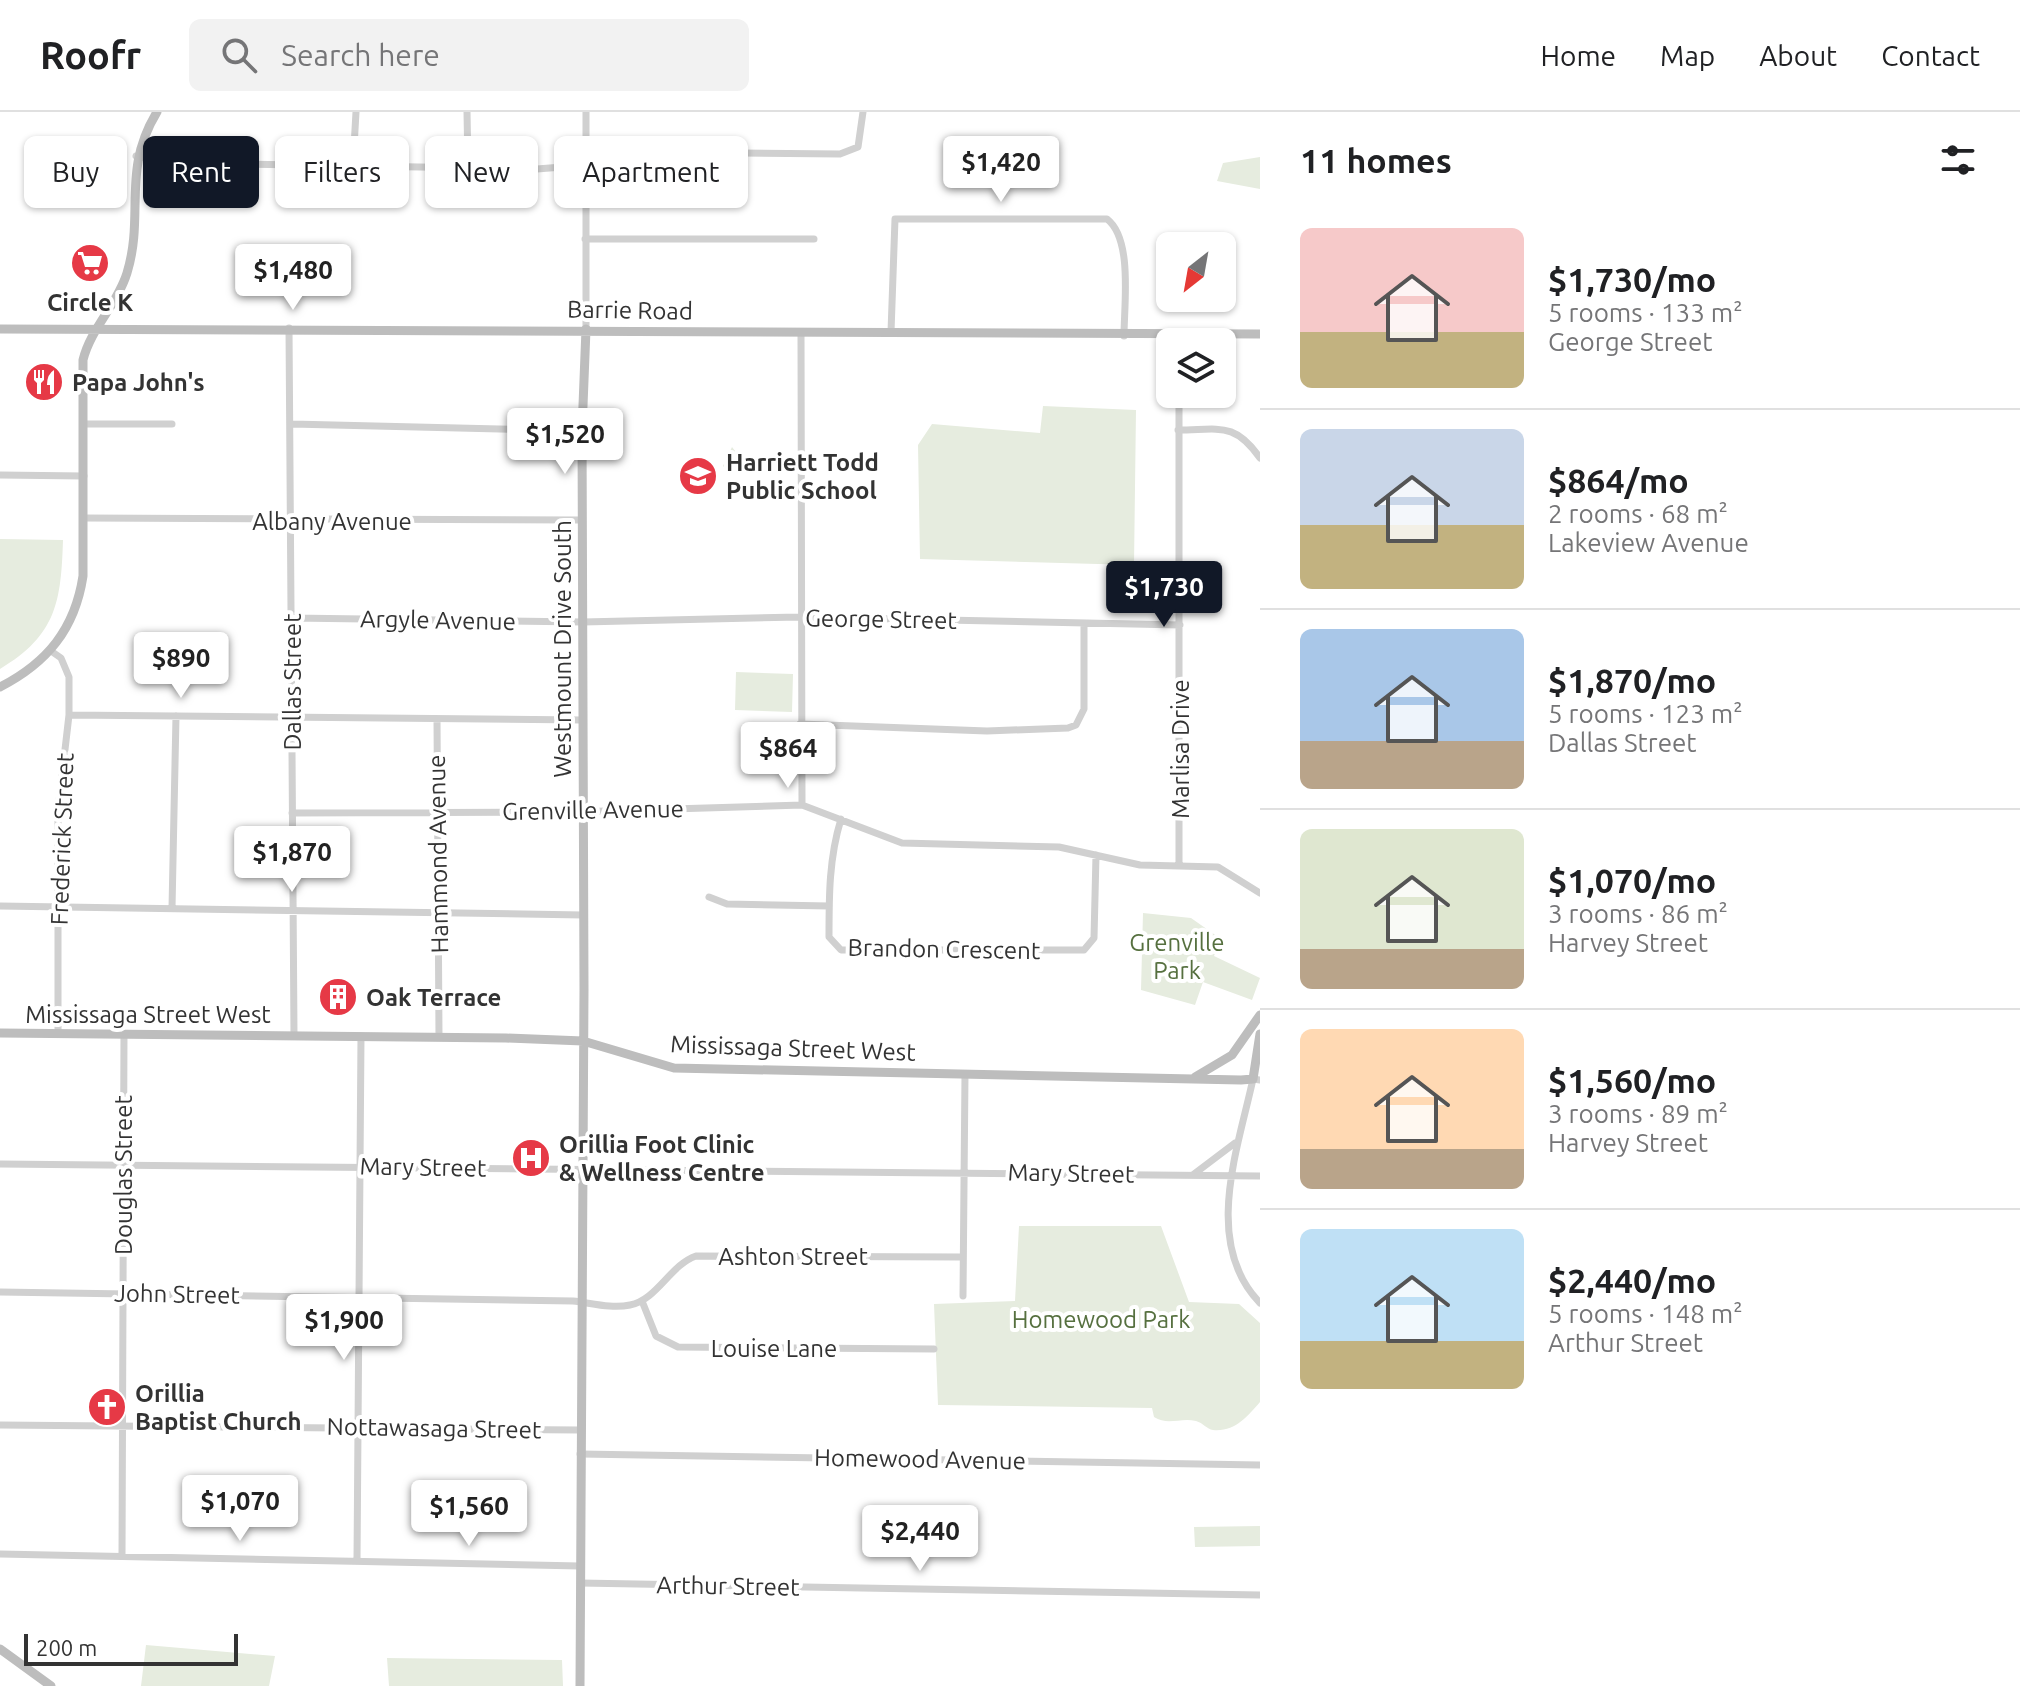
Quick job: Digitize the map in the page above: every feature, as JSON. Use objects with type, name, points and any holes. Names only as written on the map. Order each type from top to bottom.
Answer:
[{"type":"street","points":[[0,687],[51,651],[75,615],[80,596],[83,518],[83,360],[118,295],[128,269],[136,156],[157,112]]},
{"type":"street","points":[[355,136],[356,112]]},
{"type":"street","points":[[467,112],[467,136]]},
{"type":"street","name":"Westmount Drive South","points":[[586,112],[586,136]]},
{"type":"street","points":[[748,152],[840,154],[858,147],[863,112]]},
{"type":"street","points":[[136,156],[174,163],[275,164]]},
{"type":"street","name":"Westmount Drive South","points":[[580,1686],[583,1041],[581,520],[586,329],[585,208]]},
{"type":"street","points":[[891,332],[895,219],[1107,219],[1119,230],[1123,248],[1124,336]]},
{"type":"street","points":[[585,239],[814,239]]},
{"type":"street","name":"Dallas Street","points":[[289,328],[294,1035]]},
{"type":"street","name":"Barrie Road","points":[[0,329],[586,329],[1156,338]]},
{"type":"street","points":[[801,333],[799,617],[802,805]]},
{"type":"street","name":"Barrie Road","points":[[1236,336],[1260,334]]},
{"type":"street","name":"Marlisa Drive","points":[[1179,408],[1179,865]]},
{"type":"street","points":[[83,424],[172,424]]},
{"type":"street","points":[[292,424],[582,431]]},
{"type":"street","points":[[1178,430],[1227,430],[1245,437],[1260,458]]},
{"type":"street","points":[[0,475],[84,476]]},
{"type":"street","name":"Albany Avenue","points":[[83,518],[292,522],[581,520]]},
{"type":"street","name":"George Street","points":[[583,622],[799,617],[1180,625]]},
{"type":"street","name":"Argyle Avenue","points":[[292,618],[583,622]]},
{"type":"street","points":[[800,724],[987,731],[1059,730],[1076,725],[1084,709],[1084,623]]},
{"type":"street","name":"Frederick Street","points":[[51,651],[65,664],[69,715],[58,810],[58,1034]]},
{"type":"street","points":[[69,715],[583,720]]},
{"type":"street","points":[[172,908],[176,716]]},
{"type":"street","name":"Hammond Avenue","points":[[437,719],[439,1037]]},
{"type":"street","name":"Grenville Avenue","points":[[292,813],[583,812],[802,805],[888,839],[916,846],[1045,846],[1140,865],[1223,869],[1259,892]]},
{"type":"street","name":"Brandon Crescent","points":[[841,819],[831,853],[829,906],[829,937],[841,950],[1084,950],[1094,938],[1096,855]]},
{"type":"street","points":[[709,897],[727,904],[829,906]]},
{"type":"street","points":[[0,906],[583,915]]},
{"type":"street","points":[[1192,1078],[1232,1055],[1260,1015]]},
{"type":"street","name":"Mississaga Street West","points":[[0,1033],[583,1041],[674,1068],[1257,1080]]},
{"type":"street","name":"Douglas Street","points":[[122,1556],[124,1034]]},
{"type":"street","points":[[1260,1034],[1257,1080],[1229,1176],[1230,1236],[1236,1265],[1260,1303]]},
{"type":"street","points":[[357,1560],[361,1036]]},
{"type":"street","points":[[963,1296],[965,1074]]},
{"type":"street","points":[[1192,1175],[1237,1141]]},
{"type":"street","name":"Mary Street","points":[[0,1164],[1260,1176]]},
{"type":"street","name":"Ashton Street","points":[[642,1301],[678,1265],[696,1256],[962,1257]]},
{"type":"street","name":"John Street","points":[[0,1292],[360,1296],[580,1302],[618,1306],[642,1301]]},
{"type":"street","name":"Louise Lane","points":[[642,1301],[656,1336],[669,1345],[934,1349]]},
{"type":"street","name":"Nottawasaga Street","points":[[0,1425],[580,1430]]},
{"type":"street","name":"Homewood Avenue","points":[[580,1454],[1260,1465]]},
{"type":"street","points":[[0,1554],[580,1566]]},
{"type":"street","name":"Arthur Street","points":[[580,1583],[1260,1595]]},
{"type":"street","points":[[0,1649],[51,1686]]},
{"type":"green space","points":[[1260,157],[1260,189],[1217,181],[1223,163]]},
{"type":"green space","points":[[1043,406],[1136,410],[1134,565],[920,559],[918,445],[932,424],[1040,433]]},
{"type":"green space","points":[[732,447],[739,456],[737,470],[732,474],[723,466]]},
{"type":"green space","points":[[0,539],[63,540],[60,581],[52,615],[34,643],[0,669]]},
{"type":"green space","points":[[736,672],[793,674],[792,712],[735,710]]},
{"type":"green space","name":"Grenville Park","points":[[1143,913],[1191,918],[1221,939],[1214,956],[1260,978],[1252,1000],[1203,982],[1195,1005],[1141,990]]},
{"type":"green space","name":"Homewood Park","points":[[1019,1226],[1161,1226],[1189,1302],[1239,1304],[1260,1323],[1260,1402],[1240,1422],[1221,1430],[1190,1420],[1159,1420],[1154,1417],[1152,1408],[938,1405],[934,1304],[1015,1301]]},
{"type":"green space","points":[[1260,1526],[1260,1546],[1195,1547],[1194,1527]]},
{"type":"green space","points":[[146,1645],[275,1656],[269,1686],[141,1686]]},
{"type":"green space","points":[[387,1658],[562,1660],[563,1686],[389,1686]]},
{"type":"place","name":"Circle K","points":[[90,263]]},
{"type":"place","name":"Papa John's","points":[[44,382]]},
{"type":"place","name":"Harriett Todd Public School","points":[[698,476]]},
{"type":"place","name":"Oak Terrace","points":[[338,997]]},
{"type":"place","name":"Orillia Foot Clinic & Wellness Centre","points":[[531,1158]]},
{"type":"place","name":"Orillia Baptist Church","points":[[107,1407]]}]
